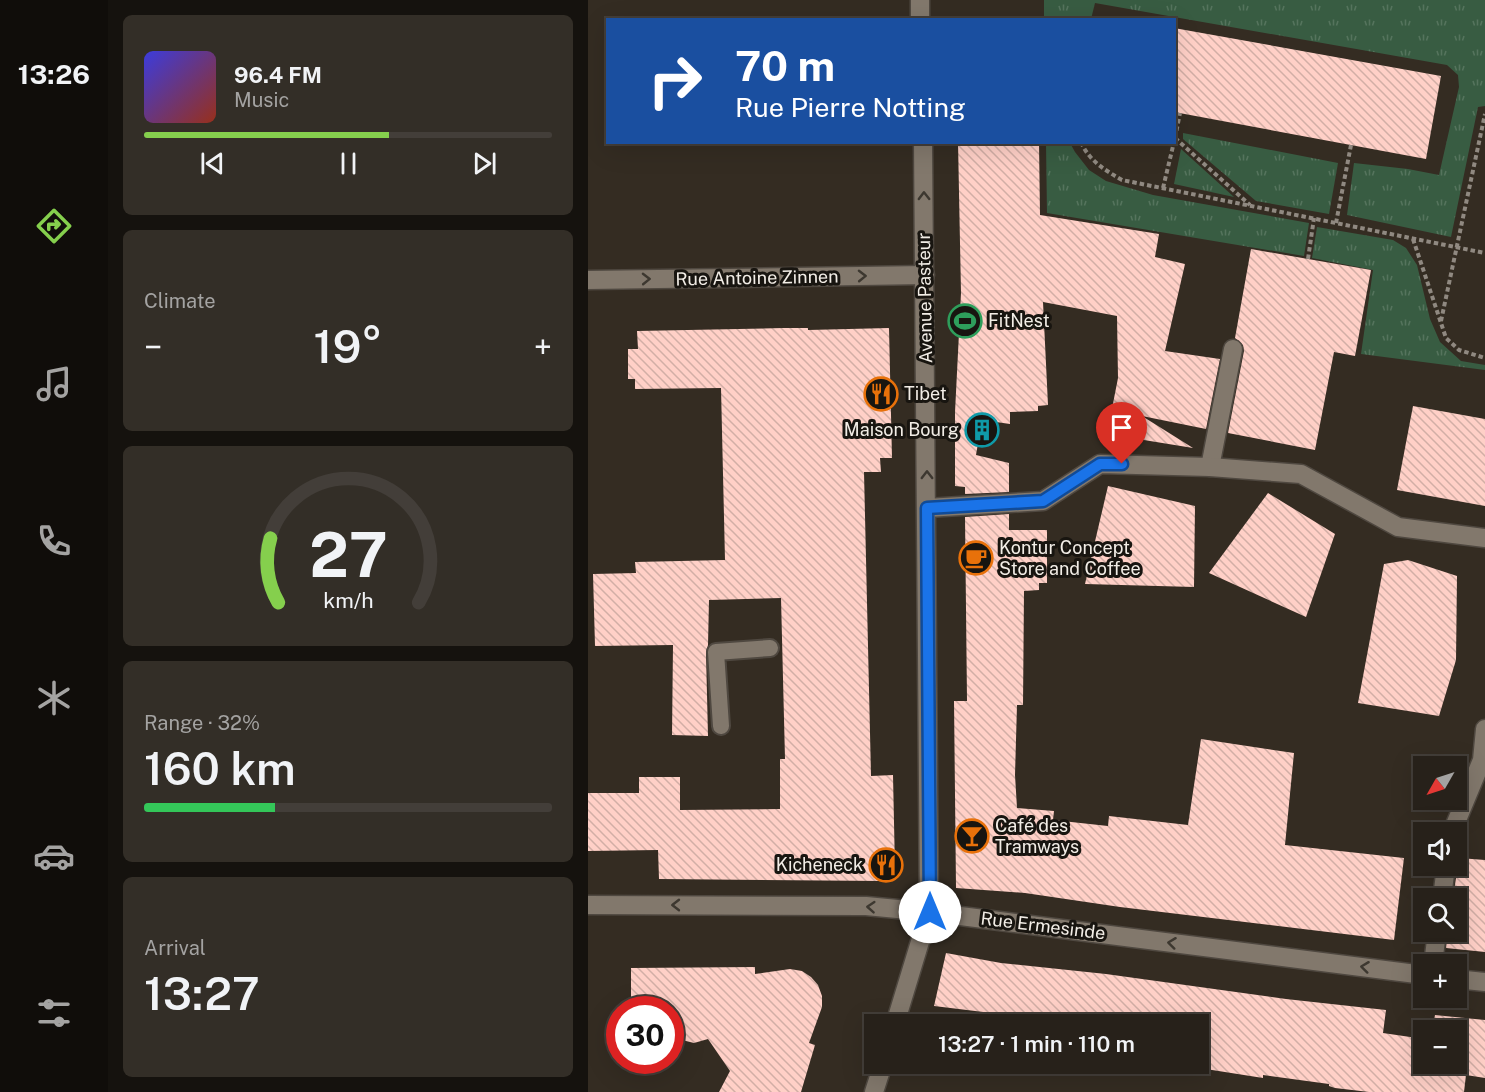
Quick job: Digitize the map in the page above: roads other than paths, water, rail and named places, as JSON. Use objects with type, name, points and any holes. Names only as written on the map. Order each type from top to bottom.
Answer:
[{"type":"street","points":[[920,0],[921,18]]},
{"type":"street","name":"Avenue Pasteur","points":[[898,1014],[930,912],[923,144]]},
{"type":"street","name":"Rue Antoine Zinnen","points":[[588,280],[925,275]]},
{"type":"street","points":[[1210,467],[1233,349]]},
{"type":"street","points":[[927,508],[1043,501],[1100,464],[1210,467],[1300,474],[1398,527],[1485,538]]},
{"type":"street","points":[[1456,822],[1482,760],[1485,729]]},
{"type":"street","name":"Rue Ermesinde","points":[[588,905],[866,906],[930,912],[1413,974]]},
{"type":"street","points":[[1467,980],[1485,982]]},
{"type":"street","points":[[874,1092],[880,1074]]},
{"type":"lane","points":[[721,726],[716,652],[770,648]]},
{"type":"place","name":"FitNest","points":[[965,321]]},
{"type":"place","name":"Tibet","points":[[881,394]]},
{"type":"place","name":"Maison Bourg","points":[[982,430]]},
{"type":"place","name":"Kontur Concept Store and Coffee","points":[[976,558]]},
{"type":"place","name":"Café des Tramways","points":[[972,836]]},
{"type":"place","name":"Kicheneck","points":[[886,865]]}]
